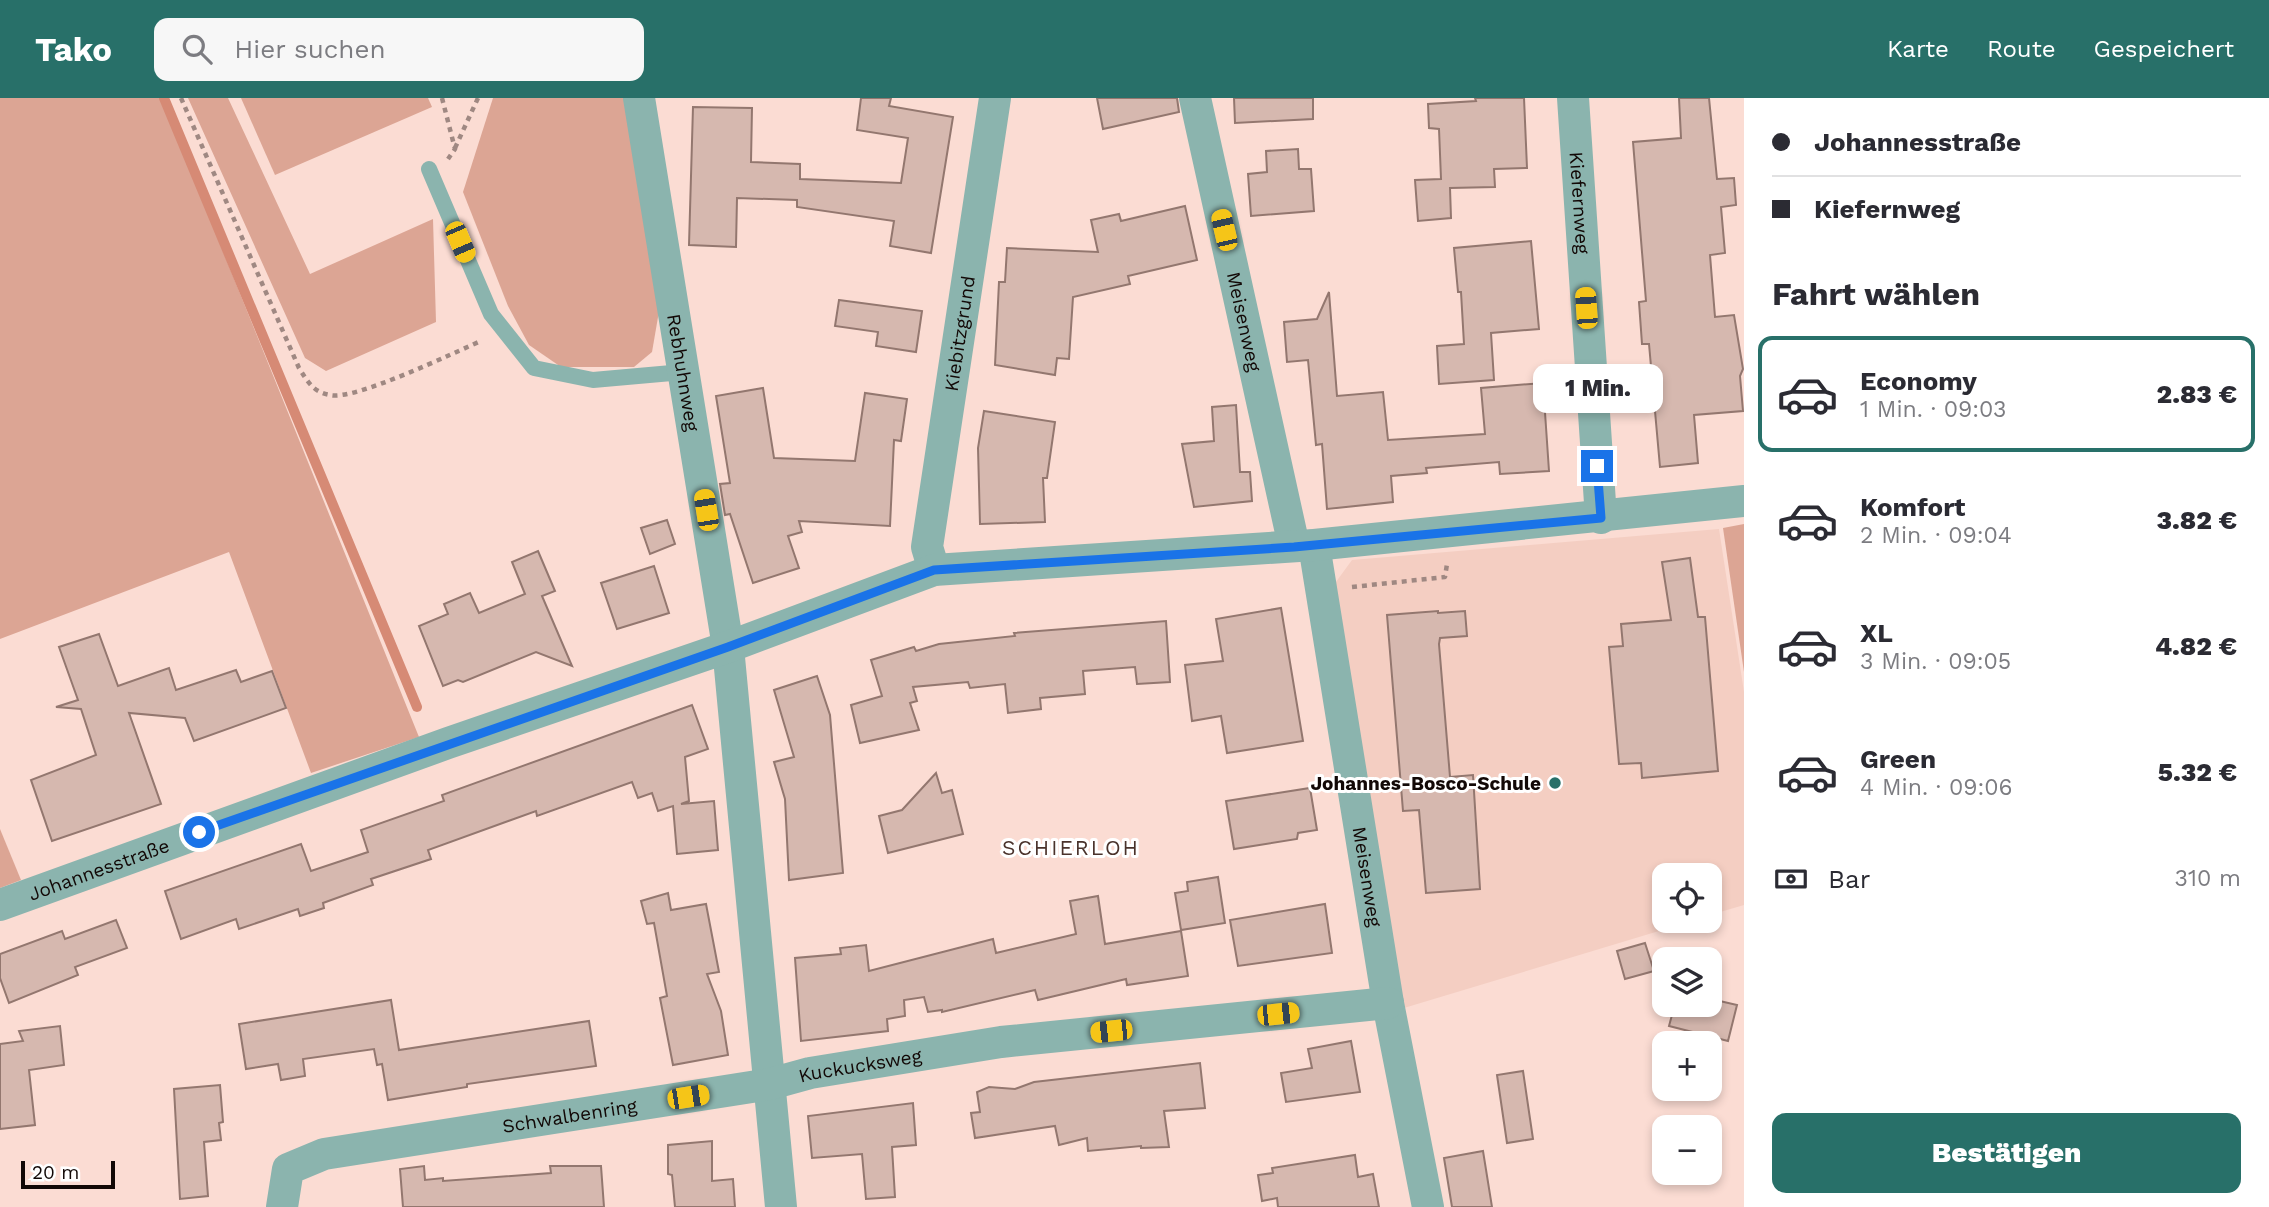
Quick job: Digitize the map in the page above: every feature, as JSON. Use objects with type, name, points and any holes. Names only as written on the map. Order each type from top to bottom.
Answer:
[{"type":"street","name":"Rebhuhnweg","points":[[639,98],[728,647]]},
{"type":"street","name":"Kiebitzgrund","points":[[934,570],[927,547],[995,98]]},
{"type":"street","name":"Meisenweg","points":[[1195,98],[1304,546],[1321,590],[1388,1003],[1428,1207]]},
{"type":"street","name":"Kiefernweg","points":[[1573,98],[1601,518]]},
{"type":"street","name":"Johannesstraße","points":[[0,905],[448,743],[728,647],[934,570],[1304,546],[1601,518],[1744,501]]},
{"type":"street","name":"Kuckucksweg","points":[[728,647],[770,1084],[810,1073],[1001,1042],[1388,1003]]},
{"type":"street","name":"Schwalbenring","points":[[282,1207],[288,1169],[324,1154],[770,1084]]},
{"type":"street","points":[[770,1084],[781,1207]]},
{"type":"lane","points":[[429,169],[491,314],[534,368],[593,380],[683,372]]},
{"type":"path","points":[[181,98],[299,368],[313,389],[332,396],[359,391],[505,331]]},
{"type":"path","points":[[442,98],[455,149]]},
{"type":"path","points":[[429,169],[450,158],[478,98]]},
{"type":"path","points":[[1321,590],[1445,577],[1451,532]]},
{"type":"shaded area","points":[[0,98],[161,98],[419,737],[311,773],[229,552],[0,639]]},
{"type":"shaded area","points":[[188,98],[228,98],[310,274],[433,219],[436,322],[326,371],[305,358]]},
{"type":"shaded area","points":[[241,98],[428,98],[432,107],[275,175]]},
{"type":"shaded area","points":[[493,98],[627,98],[662,294],[652,352],[634,367],[561,367],[529,345],[508,306],[463,192]]},
{"type":"shaded area","points":[[1744,524],[1744,672],[1723,528]]},
{"type":"shaded area","name":"Johannes-Bosco-Schule","points":[[1719,529],[1744,692],[1744,905],[1722,911],[1722,863],[1652,863],[1652,933],[1404,1008],[1333,586],[1352,560]]},
{"type":"shaded area","points":[[0,829],[21,880],[0,888]]},
{"type":"building","points":[[861,98],[891,98],[889,106],[953,117],[931,253],[890,246],[894,221],[797,207],[797,200],[737,198],[736,247],[689,245],[693,107],[752,108],[751,162],[800,164],[800,179],[901,183],[908,138],[857,130]]},
{"type":"building","points":[[1097,98],[1177,98],[1179,112],[1103,129]]},
{"type":"building","points":[[1234,98],[1313,98],[1313,119],[1235,123]]},
{"type":"building","points":[[1475,98],[1524,98],[1527,168],[1494,169],[1495,187],[1450,188],[1451,218],[1418,221],[1415,180],[1441,179],[1439,129],[1429,128],[1428,104],[1476,101]]},
{"type":"building","points":[[1679,98],[1709,98],[1717,179],[1734,178],[1736,205],[1721,207],[1725,253],[1710,255],[1715,317],[1734,315],[1743,369],[1740,376],[1743,411],[1694,415],[1698,463],[1660,467],[1649,344],[1642,344],[1639,302],[1646,301],[1633,142],[1681,138]]},
{"type":"building","points":[[1298,149],[1299,169],[1311,169],[1314,211],[1251,216],[1248,174],[1267,172],[1266,151]]},
{"type":"building","points":[[1185,206],[1197,260],[1128,276],[1130,284],[1073,297],[1069,359],[1057,358],[1055,375],[995,365],[999,282],[1005,282],[1007,248],[1098,252],[1091,220],[1119,214],[1121,221]]},
{"type":"building","points":[[1531,241],[1539,329],[1491,333],[1494,380],[1439,384],[1437,346],[1464,344],[1461,292],[1458,292],[1454,248]]},
{"type":"building","points":[[1329,292],[1337,396],[1383,392],[1388,440],[1485,434],[1481,388],[1543,383],[1549,471],[1500,474],[1499,462],[1426,468],[1427,473],[1391,476],[1393,502],[1327,509],[1322,444],[1316,445],[1308,360],[1287,362],[1284,322],[1317,319]]},
{"type":"building","points":[[839,300],[922,311],[916,352],[876,346],[878,332],[835,326]]},
{"type":"building","points":[[763,388],[774,458],[855,461],[865,393],[907,399],[901,441],[894,440],[890,526],[799,521],[802,532],[788,536],[799,568],[753,583],[730,514],[725,515],[720,484],[730,483],[716,396]]},
{"type":"building","points":[[1236,405],[1240,472],[1250,472],[1252,501],[1194,507],[1182,444],[1214,441],[1212,407]]},
{"type":"building","points":[[984,411],[1055,422],[1047,478],[1043,478],[1045,522],[980,524],[978,448]]},
{"type":"building","points":[[667,520],[675,544],[650,554],[641,528]]},
{"type":"building","points":[[538,551],[555,591],[542,596],[572,666],[536,652],[463,682],[458,680],[443,686],[419,626],[448,614],[444,604],[470,593],[479,613],[525,594],[512,562]]},
{"type":"building","points":[[1690,558],[1698,617],[1705,617],[1718,771],[1642,778],[1641,763],[1619,764],[1609,647],[1623,646],[1621,624],[1671,620],[1662,562]]},
{"type":"building","points":[[654,566],[669,613],[617,629],[601,583]]},
{"type":"building","points":[[1281,608],[1303,741],[1227,753],[1221,716],[1192,721],[1185,665],[1223,661],[1216,619]]},
{"type":"building","points":[[1465,611],[1467,636],[1440,638],[1439,644],[1450,777],[1473,775],[1480,889],[1426,893],[1419,810],[1403,811],[1387,615]]},
{"type":"building","points":[[1166,621],[1170,682],[1137,684],[1135,667],[1083,671],[1085,694],[1040,698],[1041,709],[1008,713],[1005,684],[970,688],[968,682],[913,687],[917,701],[910,703],[919,730],[860,743],[851,705],[882,696],[871,660],[914,647],[916,651],[939,644],[1015,636],[1014,633]]},
{"type":"building","points":[[99,634],[118,686],[169,668],[176,690],[236,670],[241,682],[272,671],[286,708],[194,741],[185,718],[129,713],[161,804],[52,841],[31,780],[96,755],[81,709],[56,707],[78,700],[59,647]]},
{"type":"building","points":[[817,676],[830,715],[843,873],[789,880],[785,799],[774,762],[794,757],[774,690]]},
{"type":"building","points":[[692,705],[708,749],[685,757],[689,801],[681,804],[714,801],[718,850],[677,854],[673,806],[658,811],[652,793],[638,798],[632,782],[537,816],[536,811],[428,850],[431,859],[371,879],[373,885],[323,903],[324,908],[300,916],[298,909],[239,929],[236,919],[181,939],[165,891],[301,844],[311,871],[368,852],[361,830],[444,801],[442,795]]},
{"type":"building","points":[[936,773],[942,793],[952,790],[963,834],[888,853],[879,816],[902,810]]},
{"type":"building","points":[[1310,788],[1317,830],[1298,833],[1297,839],[1234,849],[1226,801]]},
{"type":"building","points":[[1218,877],[1225,923],[1181,930],[1175,893],[1188,891],[1187,882]]},
{"type":"building","points":[[668,893],[671,910],[706,904],[719,972],[707,974],[721,1011],[728,1055],[673,1065],[660,998],[667,996],[654,923],[647,924],[641,901]]},
{"type":"building","points":[[1098,896],[1105,944],[1181,931],[1188,976],[1127,985],[1126,979],[1038,1000],[1035,990],[942,1012],[928,1012],[924,997],[904,1000],[905,1016],[887,1019],[888,1031],[801,1041],[795,958],[841,954],[840,948],[866,945],[869,971],[993,939],[996,953],[1076,934],[1070,901]]},
{"type":"building","points":[[1325,904],[1332,953],[1238,966],[1230,920]]},
{"type":"building","points":[[116,920],[127,948],[75,967],[78,975],[9,1003],[0,978],[0,954],[62,931],[65,939]]},
{"type":"building","points":[[1645,943],[1652,972],[1625,979],[1617,951]]},
{"type":"building","points":[[391,1000],[399,1050],[589,1021],[596,1066],[467,1084],[467,1087],[388,1100],[382,1064],[377,1065],[374,1049],[303,1059],[305,1076],[281,1080],[278,1064],[246,1069],[239,1024]]},
{"type":"building","points":[[1722,1002],[1737,1005],[1728,1041],[1722,1039],[1722,1031],[1689,1031],[1669,1026],[1671,1017],[1722,1017]]},
{"type":"building","points":[[60,1026],[64,1065],[29,1070],[35,1125],[0,1129],[0,1044],[23,1041],[19,1031]]},
{"type":"building","points":[[1351,1041],[1360,1092],[1286,1102],[1281,1073],[1312,1068],[1308,1049]]},
{"type":"building","points":[[1200,1063],[1205,1108],[1164,1111],[1169,1147],[1141,1146],[1088,1151],[1087,1138],[1059,1145],[1055,1126],[975,1138],[971,1113],[980,1112],[977,1092],[989,1087],[1015,1089],[1034,1082]]},
{"type":"building","points":[[1523,1071],[1533,1139],[1507,1143],[1497,1075]]},
{"type":"building","points":[[220,1085],[223,1122],[219,1123],[221,1140],[204,1142],[208,1196],[180,1199],[174,1089]]},
{"type":"building","points":[[913,1103],[916,1145],[892,1147],[895,1197],[866,1199],[862,1154],[812,1158],[808,1116]]},
{"type":"building","points":[[712,1141],[712,1181],[733,1179],[735,1207],[675,1207],[672,1175],[668,1174],[668,1145]]},
{"type":"building","points":[[1483,1151],[1492,1207],[1452,1207],[1444,1158]]},
{"type":"building","points":[[1355,1155],[1358,1177],[1373,1174],[1379,1207],[1278,1207],[1277,1198],[1262,1201],[1258,1175],[1273,1173],[1272,1168]]},
{"type":"building","points":[[424,1166],[425,1180],[443,1178],[443,1181],[551,1173],[550,1166],[601,1166],[604,1207],[403,1207],[400,1169]]},
{"type":"waterway","points":[[164,98],[417,707]]},
{"type":"place","name":"Johannes-Bosco-Schule","points":[[1555,783]]},
{"type":"district","name":"SCHIERLOH","points":[[1071,848]]},
{"type":"route","points":[[199,832],[728,647],[934,570],[1294,547],[1601,518],[1597,466]]}]
